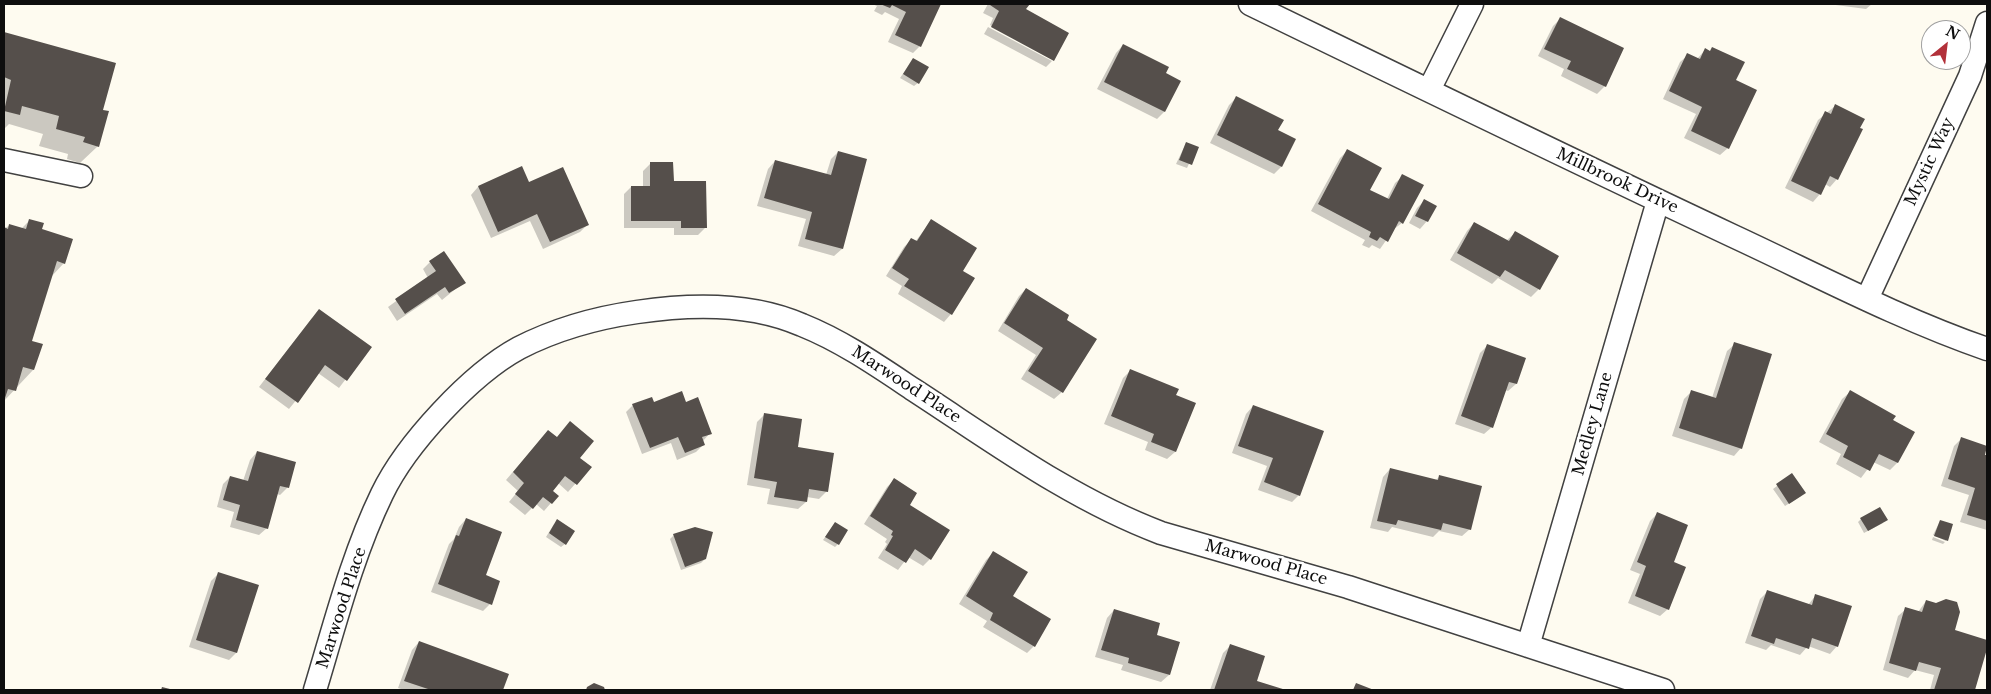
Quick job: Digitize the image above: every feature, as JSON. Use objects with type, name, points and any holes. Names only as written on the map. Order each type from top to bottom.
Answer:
[{"type":"street","name":"Millbrook Drive","points":[[1250,4],[1658,201],[1867,299],[1956,338],[1987,349]]},
{"type":"street","points":[[1429,90],[1472,4]]},
{"type":"street","name":"Mystic Way","points":[[1867,299],[1970,76],[1987,23]]},
{"type":"street","points":[[4,160],[81,176]]},
{"type":"street","name":"Medley Lane","points":[[1528,646],[1658,201]]},
{"type":"street","name":"Marwood Place","points":[[315,690],[348,577],[383,492],[432,421],[487,371],[517,350],[554,332],[600,317],[649,310],[694,307],[770,312],[836,341],[1066,489],[1136,524],[1161,533],[1348,587],[1663,690]]},
{"type":"building","points":[[880,4],[941,4],[921,47],[895,35],[906,12],[892,5],[890,8]]},
{"type":"building","points":[[991,4],[1030,4],[1026,9],[1069,33],[1054,61],[991,27],[999,11]]},
{"type":"building","points":[[1560,17],[1624,48],[1606,87],[1567,69],[1571,61],[1544,49]]},
{"type":"building","points":[[4,32],[116,63],[103,110],[109,111],[99,147],[83,142],[85,137],[56,129],[59,116],[22,106],[20,115],[4,111],[11,80],[4,77]]},
{"type":"building","points":[[1123,44],[1169,67],[1166,73],[1181,81],[1165,112],[1104,82]]},
{"type":"building","points":[[1712,47],[1745,62],[1736,80],[1757,90],[1729,149],[1691,131],[1702,107],[1669,91],[1687,53],[1700,59],[1705,48],[1710,51]]},
{"type":"building","points":[[913,58],[929,67],[919,84],[903,74]]},
{"type":"building","points":[[1236,96],[1284,120],[1278,130],[1296,139],[1282,167],[1217,135]]},
{"type":"building","points":[[1835,104],[1865,119],[1860,128],[1863,129],[1838,180],[1830,176],[1821,195],[1791,181],[1825,111],[1831,114]]},
{"type":"building","points":[[1186,142],[1199,147],[1192,165],[1179,160]]},
{"type":"building","points":[[1347,149],[1382,168],[1370,190],[1389,199],[1402,174],[1424,185],[1403,224],[1399,221],[1388,242],[1380,237],[1377,241],[1369,237],[1371,232],[1318,204]]},
{"type":"building","points":[[838,151],[867,159],[843,249],[805,239],[812,212],[764,198],[775,160],[831,175]]},
{"type":"building","points":[[650,162],[673,162],[674,181],[706,181],[707,228],[681,228],[681,221],[631,221],[631,186],[650,186]]},
{"type":"building","points":[[522,166],[529,182],[563,167],[589,225],[550,242],[537,214],[498,232],[478,186]]},
{"type":"building","points":[[1424,199],[1437,206],[1428,222],[1415,216]]},
{"type":"building","points":[[29,219],[44,223],[42,229],[73,239],[65,264],[57,261],[32,341],[43,344],[34,370],[23,367],[16,391],[8,389],[4,401],[4,227],[8,229],[9,224],[26,229]]},
{"type":"building","points":[[931,219],[977,248],[963,271],[975,278],[952,315],[904,286],[909,279],[892,268],[911,238],[917,241]]},
{"type":"building","points":[[1474,222],[1509,241],[1515,231],[1559,256],[1540,290],[1505,270],[1500,277],[1457,253]]},
{"type":"building","points":[[444,251],[466,283],[449,293],[445,287],[405,314],[395,299],[436,271],[429,261]]},
{"type":"building","points":[[1026,288],[1069,315],[1067,320],[1097,339],[1063,393],[1028,371],[1043,348],[1004,323]]},
{"type":"building","points":[[319,309],[372,347],[347,381],[325,365],[298,403],[265,379]]},
{"type":"building","points":[[1734,342],[1772,354],[1742,449],[1679,428],[1691,390],[1716,398]]},
{"type":"building","points":[[1487,344],[1526,358],[1517,384],[1509,382],[1493,428],[1461,416]]},
{"type":"building","points":[[1130,369],[1179,389],[1176,395],[1196,403],[1176,452],[1151,442],[1154,434],[1111,416]]},
{"type":"building","points":[[1850,390],[1896,416],[1893,420],[1915,432],[1898,463],[1879,454],[1870,471],[1843,457],[1848,446],[1826,434]]},
{"type":"building","points":[[682,391],[686,402],[698,397],[712,434],[702,437],[705,445],[685,453],[678,437],[650,448],[632,404],[652,397],[654,402]]},
{"type":"building","points":[[1253,405],[1324,431],[1300,496],[1264,482],[1273,458],[1238,446]]},
{"type":"building","points":[[764,413],[802,419],[798,447],[834,453],[828,492],[809,489],[807,502],[774,497],[777,482],[754,478]]},
{"type":"building","points":[[570,421],[594,441],[580,458],[592,467],[577,485],[565,476],[553,491],[559,496],[552,504],[543,497],[533,509],[515,494],[524,483],[513,472],[548,430],[557,437]]},
{"type":"building","points":[[1961,437],[1987,446],[1985,455],[1987,455],[1987,521],[1967,515],[1975,488],[1948,479]]},
{"type":"building","points":[[257,451],[296,462],[289,488],[280,486],[268,529],[236,520],[240,505],[223,500],[230,476],[248,481]]},
{"type":"building","points":[[1390,468],[1438,480],[1439,475],[1482,486],[1471,530],[1443,523],[1441,530],[1398,520],[1396,525],[1377,521]]},
{"type":"building","points":[[1792,473],[1806,493],[1789,504],[1776,484]]},
{"type":"building","points":[[894,478],[917,493],[910,505],[950,530],[931,560],[915,549],[906,563],[885,550],[893,536],[891,535],[893,531],[870,516]]},
{"type":"building","points":[[1880,507],[1888,520],[1868,531],[1860,518]]},
{"type":"building","points":[[1657,512],[1688,525],[1674,562],[1686,567],[1669,610],[1635,596],[1646,566],[1637,562]]},
{"type":"building","points":[[466,518],[502,532],[486,575],[500,581],[492,605],[438,584],[456,535],[459,536]]},
{"type":"building","points":[[557,519],[575,531],[566,545],[549,533]]},
{"type":"building","points":[[1940,520],[1953,524],[1948,541],[1934,536]]},
{"type":"building","points":[[835,522],[848,530],[839,545],[825,537]]},
{"type":"building","points":[[695,527],[713,532],[706,559],[685,567],[673,534]]},
{"type":"building","points":[[993,551],[1028,572],[1013,596],[1051,619],[1035,647],[990,620],[993,613],[966,596]]},
{"type":"building","points":[[218,572],[259,585],[237,653],[196,640]]},
{"type":"building","points":[[1767,590],[1812,605],[1815,594],[1852,606],[1838,647],[1812,638],[1809,649],[1776,638],[1774,644],[1751,636]]},
{"type":"building","points":[[1946,599],[1957,602],[1960,612],[1955,630],[1987,640],[1987,649],[1975,690],[1934,690],[1941,668],[1919,662],[1916,671],[1889,663],[1905,607],[1922,612],[1926,600],[1936,603]]},
{"type":"building","points":[[1114,609],[1160,623],[1157,635],[1180,642],[1170,675],[1128,663],[1129,658],[1101,650]]},
{"type":"building","points":[[419,641],[509,674],[503,690],[431,690],[404,681]]},
{"type":"building","points":[[1230,644],[1265,656],[1257,681],[1286,690],[1214,690]]},
{"type":"building","points":[[594,683],[604,687],[605,690],[586,690],[587,687]]},
{"type":"building","points":[[1356,683],[1374,690],[1353,690]]},
{"type":"building","points":[[162,687],[174,690],[161,690]]}]
